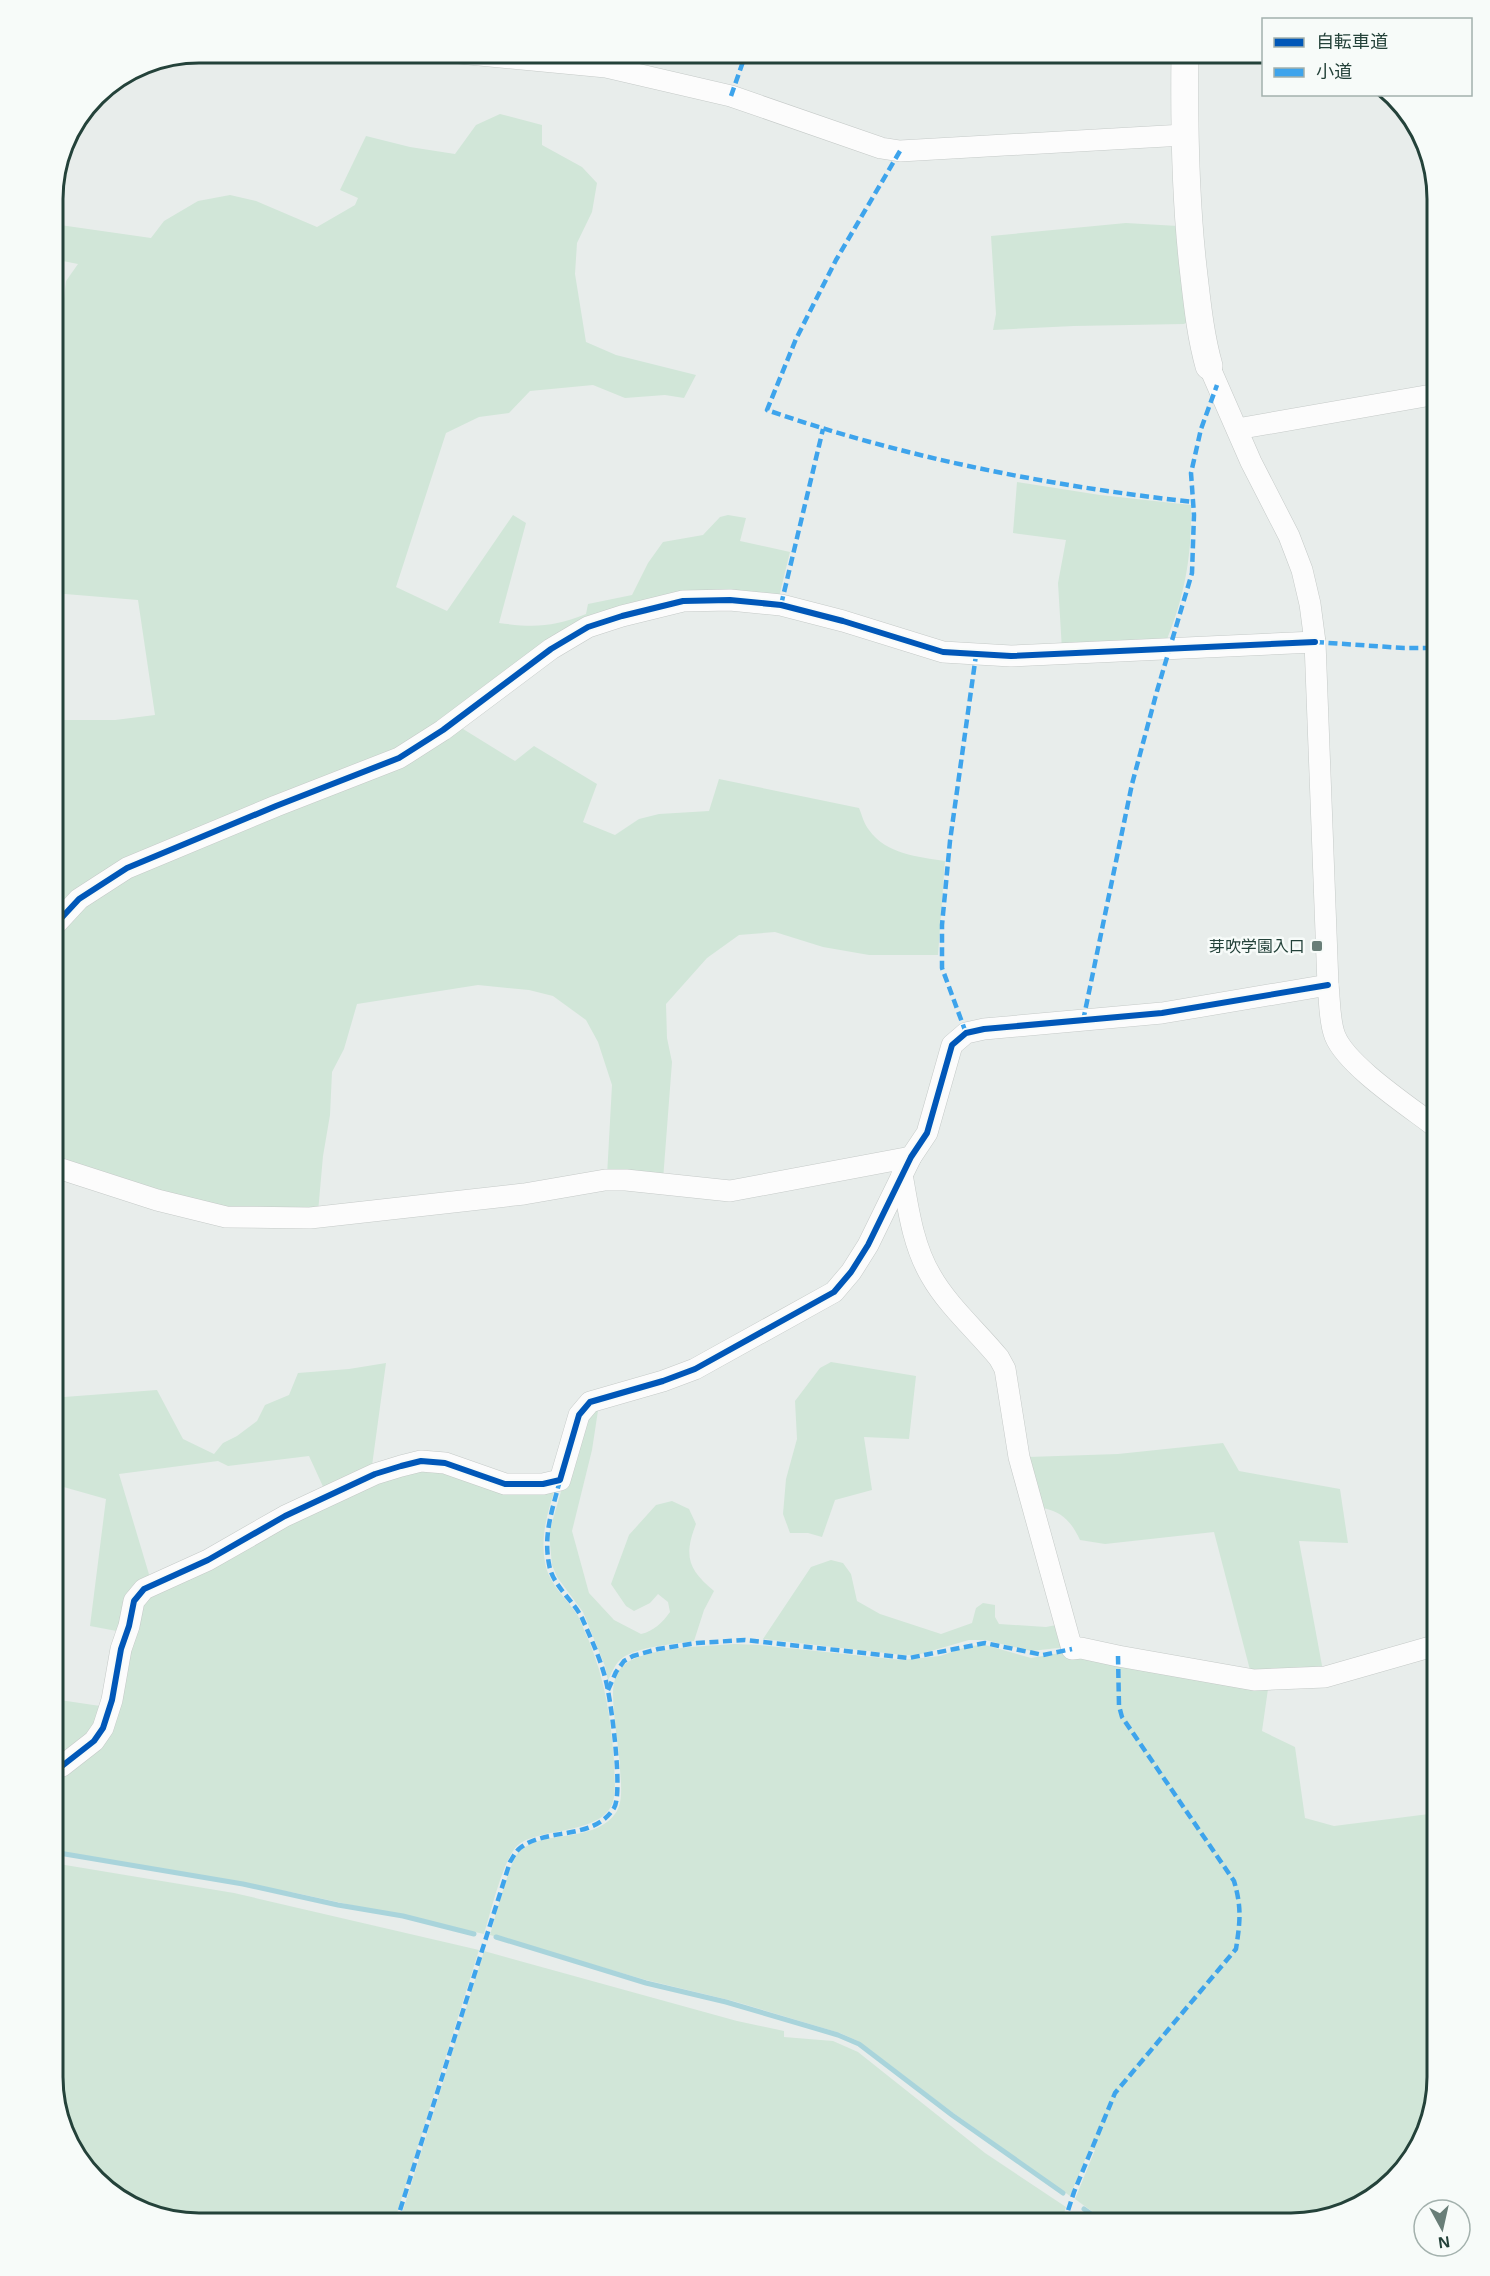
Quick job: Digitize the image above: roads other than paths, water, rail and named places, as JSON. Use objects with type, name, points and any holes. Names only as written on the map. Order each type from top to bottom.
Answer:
[{"type":"street","points":[[567,63],[606,67],[731,96],[881,148],[900,151],[1184,135]]},
{"type":"street","points":[[1185,63],[1184,135],[1187,205],[1199,321],[1209,366],[1289,536],[1299,561],[1310,604],[1315,642],[1328,985],[1334,1033],[1346,1053],[1377,1082],[1427,1120]]},
{"type":"street","points":[[1237,429],[1427,396]]},
{"type":"street","points":[[63,916],[79,899],[127,868],[276,806],[399,759],[443,730],[551,649],[588,627],[683,601],[730,600],[787,606],[943,652],[976,655],[1011,656],[1315,642]]},
{"type":"street","points":[[63,1765],[94,1741],[103,1728],[112,1700],[120,1649],[129,1626],[134,1601],[144,1589],[208,1560],[285,1516],[375,1474],[401,1466],[421,1461],[445,1463],[505,1484],[543,1484],[560,1480],[579,1415],[590,1402],[663,1381],[695,1369],[834,1292],[851,1272],[868,1245],[907,1165],[927,1133],[952,1045],[966,1033],[984,1029],[1162,1013],[1328,985]]},
{"type":"street","points":[[63,1170],[157,1200],[226,1217],[310,1218],[524,1194],[605,1180],[626,1180],[730,1191],[907,1165]]},
{"type":"street","points":[[907,1165],[908,1211],[921,1258],[942,1293],[999,1358],[1005,1369],[1019,1457],[1072,1649],[1081,1648],[1254,1680],[1325,1677],[1427,1648]]},
{"type":"waterway","points":[[63,1854],[243,1884],[338,1905],[403,1916],[474,1934]]},
{"type":"waterway","points":[[496,1937],[646,1983],[726,2002],[838,2035],[859,2044],[952,2115],[1063,2193]]},
{"type":"waterway","points":[[1084,2209],[1090,2213]]},
{"type":"place","name":"芽吹学園入口","points":[[1317,946]]}]
